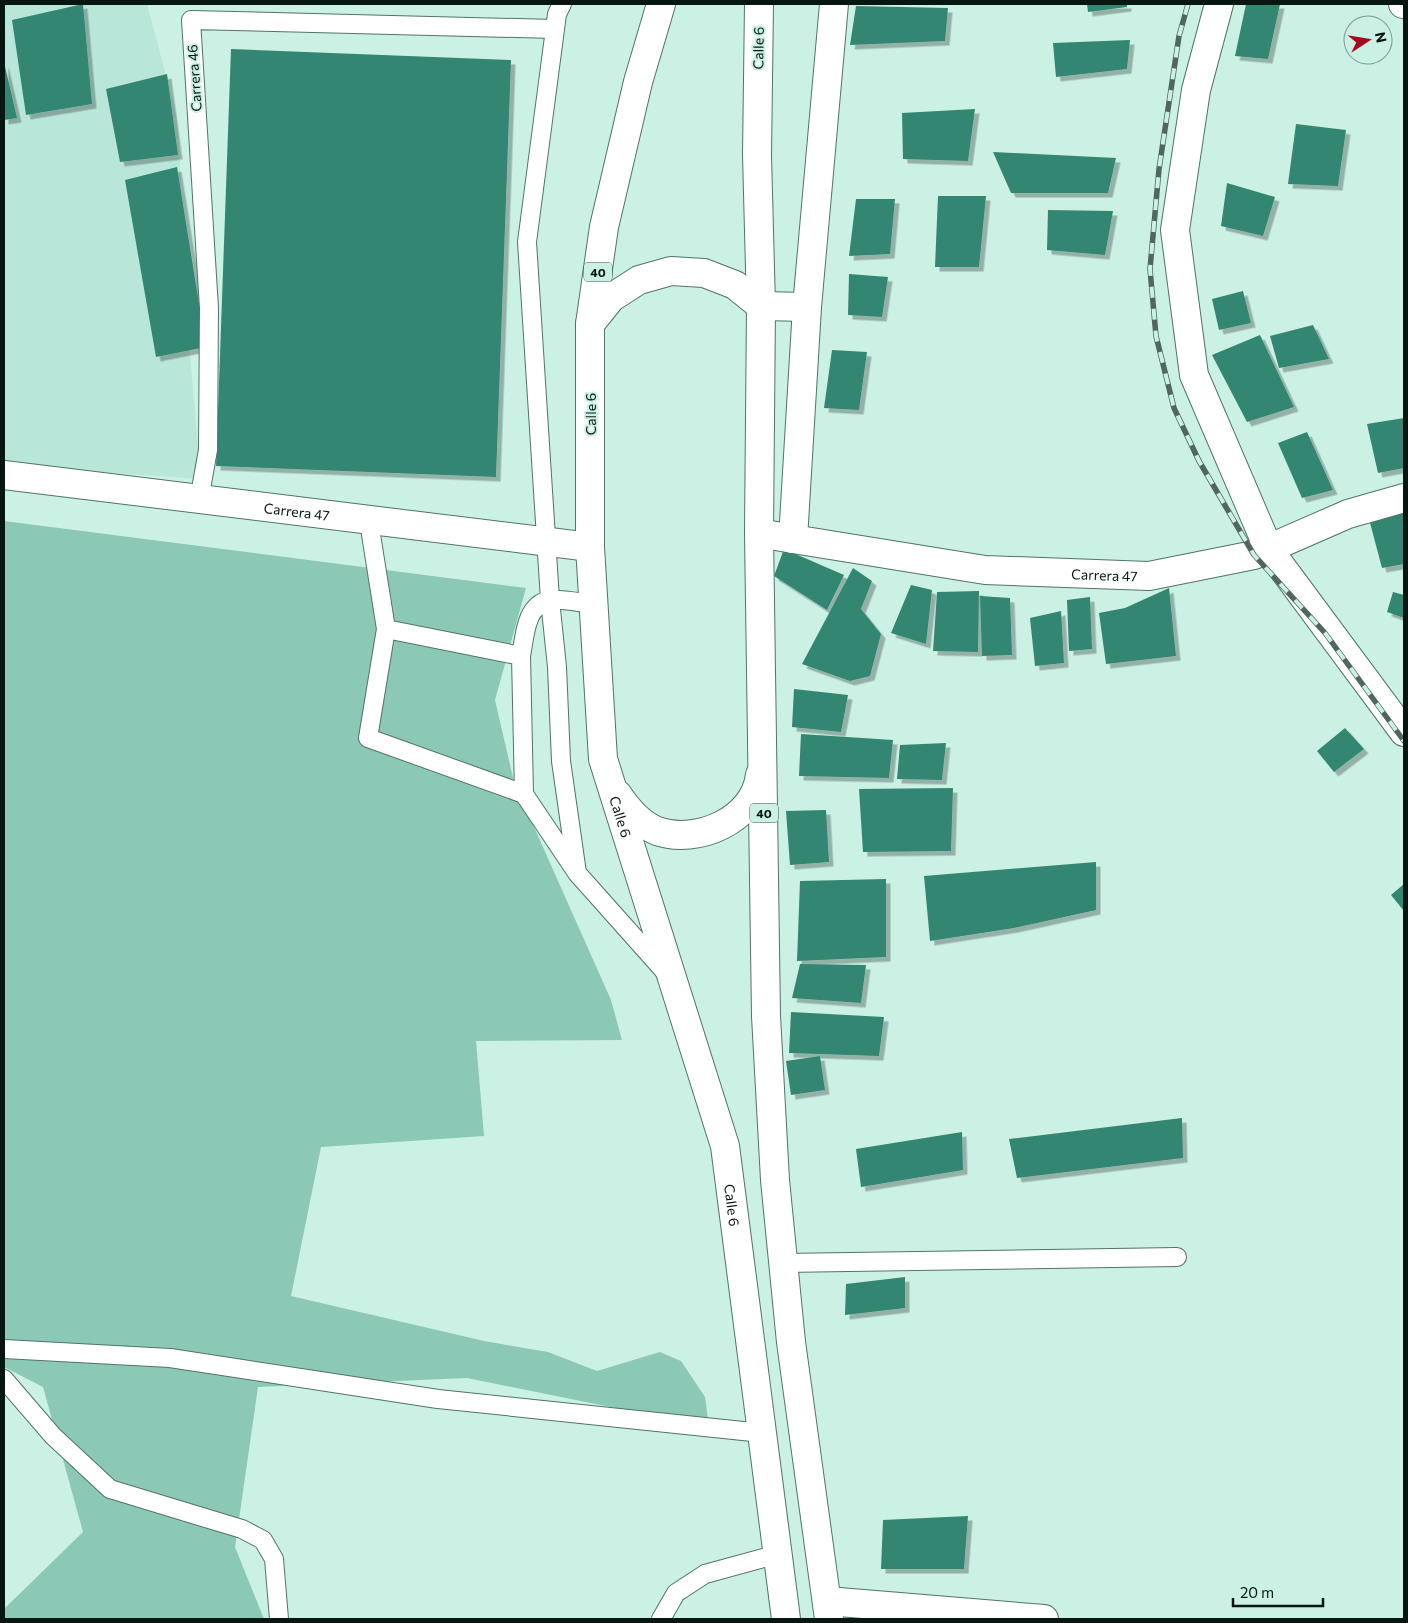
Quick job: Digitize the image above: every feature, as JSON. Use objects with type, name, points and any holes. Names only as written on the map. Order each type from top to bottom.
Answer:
[{"type":"main road","name":"Calle 6","points":[[661,4],[638,82],[604,227],[590,324],[590,547],[603,759],[725,1146],[786,1619]]},
{"type":"main road","name":"Calle 6","points":[[759,4],[757,155],[761,306],[759,533],[766,1016],[775,1180],[791,1342],[828,1610]]},
{"type":"main road","points":[[793,539],[807,307],[834,4]]},
{"type":"main road","points":[[1219,4],[1196,90],[1176,230],[1194,375],[1269,550],[1404,732]]},
{"type":"main road","points":[[590,324],[611,298],[639,280],[671,271],[704,273],[712,276],[735,285],[761,306],[807,307]]},
{"type":"main road","name":"Carrera 47","points":[[4,475],[548,544],[590,547]]},
{"type":"main road","name":"Carrera 47","points":[[759,533],[985,570],[1149,576],[1269,550],[1348,514],[1404,498]]},
{"type":"main road","points":[[603,759],[614,789],[631,814],[657,831],[688,836],[719,828],[744,810],[760,782],[763,751]]},
{"type":"main road","points":[[828,1610],[1044,1619]]},
{"type":"lane","points":[[562,4],[557,14],[528,242],[550,600],[557,667],[561,761],[577,873]]},
{"type":"lane","name":"Carrera 46","points":[[199,500],[208,450],[209,308],[191,20],[555,29]]},
{"type":"lane","points":[[369,522],[386,629],[368,738],[524,794]]},
{"type":"lane","points":[[592,604],[550,600],[536,608],[528,619],[521,656],[524,794],[577,873],[674,983]]},
{"type":"lane","points":[[386,629],[521,656]]},
{"type":"lane","points":[[783,1264],[1177,1257]]},
{"type":"lane","points":[[4,1349],[170,1358],[438,1399],[762,1433]]},
{"type":"lane","points":[[4,1379],[53,1436],[110,1489],[242,1529],[263,1540],[274,1559],[279,1619]]},
{"type":"lane","points":[[661,1619],[676,1592],[705,1574],[778,1554]]},
{"type":"shaded area","points":[[4,4],[147,4],[177,117],[190,355],[201,479],[4,466]]},
{"type":"shaded area","points":[[4,521],[526,588],[495,700],[514,782],[611,1000],[622,1040],[476,1041],[484,1136],[321,1147],[291,1296],[484,1341],[548,1352],[597,1371],[660,1352],[681,1361],[705,1397],[709,1427],[467,1378],[258,1387],[235,1547],[264,1619],[4,1619],[4,1609],[83,1532],[43,1387],[4,1367]]},
{"type":"building","points":[[83,4],[92,104],[26,115],[12,20]]},
{"type":"building","points":[[1087,4],[1127,4],[1127,7],[1088,12]]},
{"type":"building","points":[[1246,4],[1280,4],[1268,59],[1235,56]]},
{"type":"building","points":[[856,6],[948,8],[945,41],[850,45]]},
{"type":"building","points":[[1130,40],[1127,69],[1056,77],[1053,43]]},
{"type":"building","points":[[231,49],[511,60],[496,477],[216,466]]},
{"type":"building","points":[[4,62],[17,118],[4,120]]},
{"type":"building","points":[[167,74],[178,155],[120,162],[106,89]]},
{"type":"building","points":[[975,109],[968,161],[903,159],[902,113]]},
{"type":"building","points":[[1296,124],[1346,130],[1338,186],[1288,184]]},
{"type":"building","points":[[993,152],[1116,158],[1108,193],[1011,193]]},
{"type":"building","points":[[177,167],[206,347],[156,357],[125,180]]},
{"type":"building","points":[[1227,183],[1275,197],[1263,236],[1221,226]]},
{"type":"building","points":[[938,196],[986,196],[979,267],[935,267]]},
{"type":"building","points":[[856,199],[895,199],[890,254],[849,256]]},
{"type":"building","points":[[1048,210],[1113,211],[1105,255],[1047,250]]},
{"type":"building","points":[[849,274],[888,277],[882,317],[848,315]]},
{"type":"building","points":[[1243,291],[1251,323],[1219,330],[1212,299]]},
{"type":"building","points":[[1313,325],[1329,359],[1279,368],[1270,336]]},
{"type":"building","points":[[1260,335],[1294,407],[1247,422],[1212,355]]},
{"type":"building","points":[[832,350],[867,352],[859,410],[824,408]]},
{"type":"building","points":[[1404,418],[1404,468],[1378,473],[1367,424]]},
{"type":"building","points":[[1307,432],[1333,490],[1302,498],[1278,443]]},
{"type":"building","points":[[1404,511],[1404,564],[1382,568],[1369,519]]},
{"type":"building","points":[[784,549],[844,575],[827,610],[774,576]]},
{"type":"building","points":[[853,568],[872,581],[861,609],[881,634],[870,676],[850,681],[802,664]]},
{"type":"building","points":[[911,585],[932,590],[926,644],[891,633]]},
{"type":"building","points":[[1169,588],[1176,656],[1106,664],[1099,613],[1125,608]]},
{"type":"building","points":[[979,591],[978,652],[933,651],[937,592]]},
{"type":"building","points":[[1393,592],[1404,595],[1404,618],[1387,612]]},
{"type":"building","points":[[980,596],[1010,598],[1012,655],[982,656]]},
{"type":"building","points":[[1090,597],[1092,649],[1069,651],[1067,600]]},
{"type":"building","points":[[1061,611],[1064,663],[1035,666],[1030,618]]},
{"type":"building","points":[[794,689],[848,695],[841,732],[792,727]]},
{"type":"building","points":[[1345,728],[1364,749],[1334,772],[1317,751]]},
{"type":"building","points":[[801,734],[893,740],[889,778],[799,776]]},
{"type":"building","points":[[946,743],[942,780],[897,779],[900,745]]},
{"type":"building","points":[[953,788],[951,851],[863,852],[859,789]]},
{"type":"building","points":[[826,810],[829,862],[790,865],[786,811]]},
{"type":"building","points":[[1096,862],[1096,910],[1014,928],[930,941],[924,876]]},
{"type":"building","points":[[886,879],[886,957],[797,961],[800,881]]},
{"type":"building","points":[[1404,884],[1404,911],[1391,895]]},
{"type":"building","points":[[800,964],[866,965],[861,1003],[792,998]]},
{"type":"building","points":[[791,1012],[884,1017],[879,1056],[789,1053]]},
{"type":"building","points":[[820,1056],[825,1090],[791,1095],[786,1061]]},
{"type":"building","points":[[1182,1118],[1183,1158],[1017,1178],[1009,1139]]},
{"type":"building","points":[[962,1132],[963,1170],[861,1187],[856,1149]]},
{"type":"building","points":[[905,1277],[905,1308],[845,1315],[846,1284]]},
{"type":"building","points":[[968,1516],[964,1569],[881,1569],[883,1520]]},
{"type":"railway","points":[[1188,4],[1179,36],[1159,169],[1150,269],[1156,336],[1174,408],[1199,461],[1254,555],[1325,633],[1404,741]]}]
